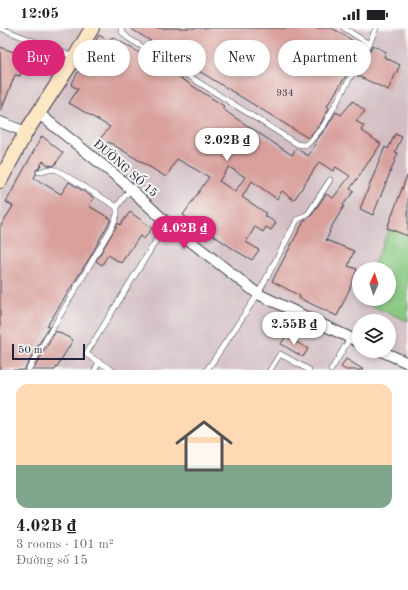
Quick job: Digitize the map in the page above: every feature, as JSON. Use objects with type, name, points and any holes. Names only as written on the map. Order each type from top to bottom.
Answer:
[{"type":"street","points":[[85,40],[92,28]]},
{"type":"street","points":[[0,181],[38,112],[73,60]]},
{"type":"street","name":"ĐƯỜNG SỐ 15","points":[[38,112],[130,189],[167,223],[258,294],[352,339]]},
{"type":"street","points":[[0,122],[26,132]]},
{"type":"street","points":[[396,358],[408,363]]},
{"type":"lane","points":[[0,28],[73,56]]},
{"type":"lane","points":[[121,28],[122,32],[128,38],[297,144],[308,144],[324,125],[351,76]]},
{"type":"lane","points":[[344,28],[363,40]]},
{"type":"lane","points":[[371,40],[376,28]]},
{"type":"lane","points":[[39,172],[48,169],[57,170],[117,207]]},
{"type":"lane","points":[[207,370],[258,294],[297,220],[308,214],[330,180]]},
{"type":"lane","points":[[28,370],[112,227],[117,215],[117,207],[130,189]]},
{"type":"lane","points":[[112,370],[86,354],[167,223]]},
{"type":"lane","points":[[331,370],[352,344]]},
{"type":"lane","points":[[270,370],[280,354],[309,370]]},
{"type":"lane","points":[[95,370],[99,362]]},
{"type":"shaded area","points":[[0,28],[408,28],[408,370],[0,370]]},
{"type":"green space","points":[[392,222],[408,228],[408,321],[396,316],[396,314],[391,314],[371,306],[396,306],[396,262],[375,262]]},
{"type":"building","points":[[130,28],[332,28],[352,40],[278,40],[278,76],[346,76],[327,106],[329,108],[321,123],[308,138],[206,75],[206,40],[149,40]]},
{"type":"building","points":[[99,35],[107,40],[96,40]]},
{"type":"building","points":[[112,37],[117,40],[110,40]]},
{"type":"building","points":[[373,45],[386,52],[384,57],[400,65],[388,90],[358,76],[371,76],[371,49]]},
{"type":"building","points":[[0,47],[12,51],[12,76],[15,76],[1,111]]},
{"type":"building","points":[[130,47],[138,52],[138,76],[177,76],[224,106],[222,108],[231,115],[292,155],[296,148],[308,156],[316,144],[315,142],[327,127],[336,112],[341,115],[353,101],[365,111],[356,121],[364,126],[361,130],[381,144],[350,189],[354,191],[343,205],[344,206],[329,231],[330,232],[326,240],[354,251],[348,266],[352,267],[352,283],[337,316],[299,298],[300,296],[272,281],[304,221],[311,216],[326,194],[333,198],[350,176],[336,167],[333,171],[319,162],[294,200],[282,191],[277,199],[252,181],[242,197],[266,213],[264,215],[276,223],[271,230],[266,227],[263,232],[255,227],[246,242],[259,250],[252,260],[183,215],[209,177],[177,159],[166,177],[109,142],[100,151],[94,146],[110,127],[69,103],[78,89],[71,85],[76,76],[130,76]],"holes":[[[229,167],[245,177],[235,192],[219,181]]]},
{"type":"building","points":[[395,134],[402,137],[395,152],[398,153],[373,215],[360,209],[385,147],[388,149]]},
{"type":"building","points":[[42,136],[63,153],[54,166],[48,165],[43,161],[36,170],[34,178],[61,194],[69,182],[94,198],[89,206],[111,219],[90,257],[47,326],[49,327],[24,370],[0,370],[0,227],[13,206],[6,202]]},
{"type":"building","points":[[408,176],[408,236],[387,228]]},
{"type":"building","points":[[130,212],[152,228],[144,239],[140,236],[121,263],[108,255],[102,265],[96,261],[118,223],[120,225]]},
{"type":"building","points":[[56,331],[73,340],[55,370],[33,370]]},
{"type":"building","points":[[286,336],[308,349],[303,357],[281,344]]},
{"type":"building","points":[[346,359],[364,370],[346,370],[341,367]]}]
